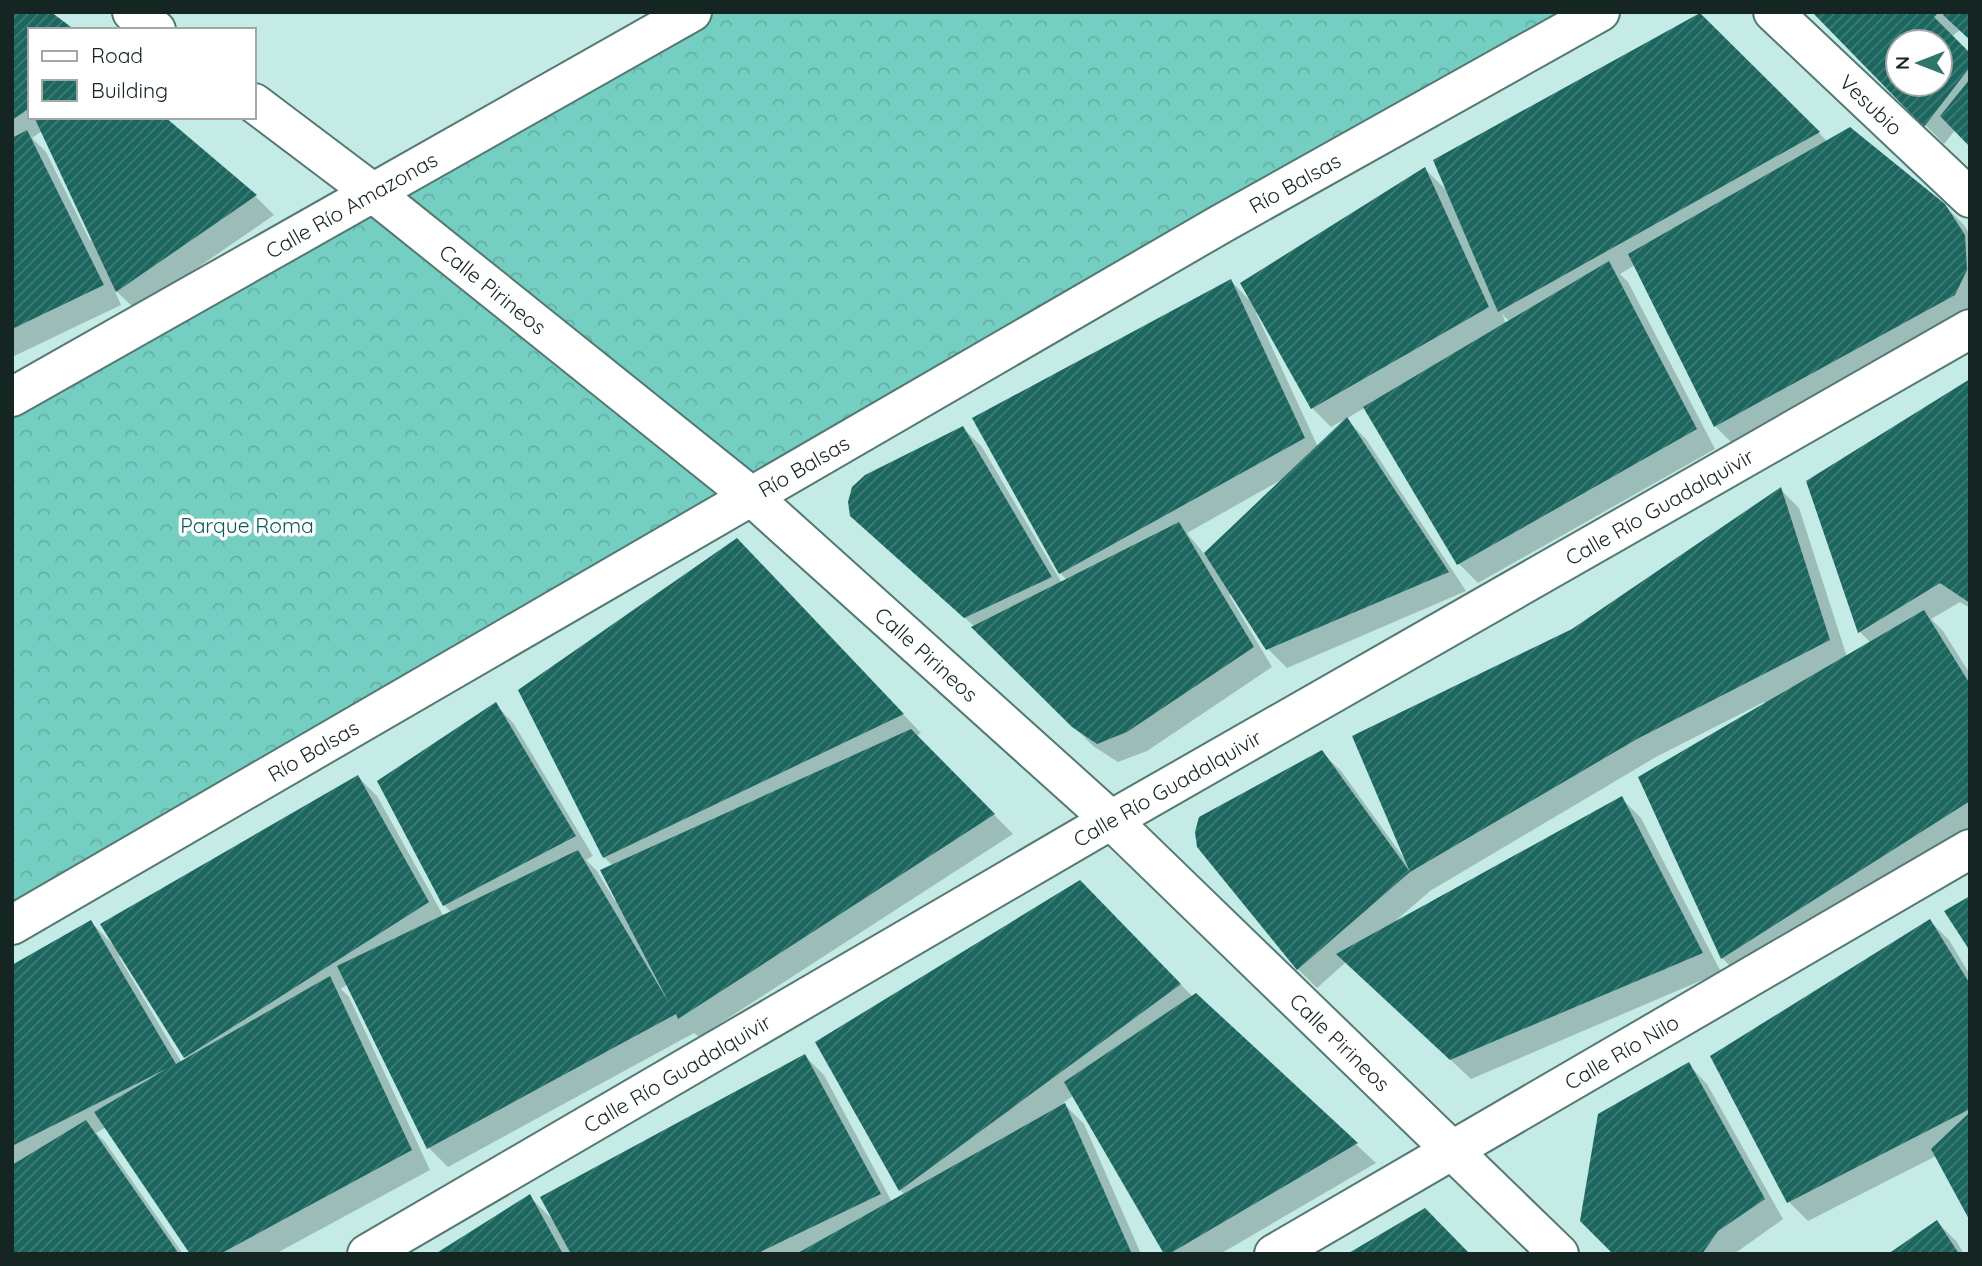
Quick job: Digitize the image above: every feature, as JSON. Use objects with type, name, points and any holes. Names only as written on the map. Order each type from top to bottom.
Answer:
[{"type":"street","points":[[132,12],[153,28]]},
{"type":"street","name":"Calle Río Amazonas","points":[[12,397],[692,12]]},
{"type":"street","name":"Río Balsas","points":[[12,925],[1221,224],[1600,12]]},
{"type":"street","name":"Vesubio","points":[[1773,12],[1970,198]]},
{"type":"street","name":"Calle Pirineos","points":[[256,105],[372,192],[751,496],[1111,820],[1559,1254]]},
{"type":"street","name":"Calle Río Guadalquivir","points":[[367,1254],[1111,820],[1970,329]]},
{"type":"street","name":"Calle Río Nilo","points":[[1274,1254],[1970,849]]},
{"type":"green space","name":"Parque Roma","points":[[696,12],[1602,12],[12,925],[12,398]]},
{"type":"building","points":[[12,12],[51,12],[72,28],[28,28],[28,109],[12,120]]},
{"type":"building","points":[[1812,12],[1939,12],[1934,17],[1945,28],[1884,28],[1884,86]]},
{"type":"building","points":[[1946,12],[1970,12],[1970,40],[1943,15]]},
{"type":"building","points":[[1700,13],[1820,132],[1498,312],[1433,160]]},
{"type":"building","points":[[1954,37],[1970,53],[1970,67],[1954,88]]},
{"type":"building","points":[[1970,79],[1970,147],[1940,116]]},
{"type":"building","points":[[1896,98],[1946,98],[1924,127]]},
{"type":"building","points":[[35,119],[167,119],[257,195],[116,292]]},
{"type":"building","points":[[1850,127],[1945,204],[1965,235],[1967,270],[1955,295],[1714,427],[1628,254]]},
{"type":"building","points":[[27,130],[104,285],[12,329],[12,138]]},
{"type":"building","points":[[1425,167],[1489,307],[1311,409],[1240,283]]},
{"type":"building","points":[[1609,261],[1697,429],[1457,565],[1363,407]]},
{"type":"building","points":[[1231,279],[1305,438],[1059,574],[972,418]]},
{"type":"building","points":[[1970,379],[1970,603],[1940,583],[1858,633],[1806,481]]},
{"type":"building","points":[[1347,417],[1449,572],[1266,650],[1204,553]]},
{"type":"building","points":[[963,426],[1052,577],[964,618],[850,516],[848,502],[852,487],[865,475]]},
{"type":"building","points":[[1781,487],[1830,640],[1637,739],[1410,872],[1352,736],[1572,629]]},
{"type":"building","points":[[1179,522],[1254,647],[1127,732],[1097,744],[1072,727],[971,627]]},
{"type":"building","points":[[737,538],[904,714],[603,858],[518,690]]},
{"type":"building","points":[[1924,610],[1970,684],[1970,801],[1721,959],[1638,777]]},
{"type":"building","points":[[496,702],[576,836],[443,906],[377,781]]},
{"type":"building","points":[[911,729],[995,814],[678,1019],[676,1014],[427,1149],[337,966],[578,850],[669,1003],[600,870]]},
{"type":"building","points":[[1322,750],[1410,872],[1297,970],[1197,847],[1195,832],[1199,817]]},
{"type":"building","points":[[358,775],[429,902],[184,1058],[100,924]]},
{"type":"building","points":[[1622,796],[1703,953],[1450,1060],[1336,954]]},
{"type":"building","points":[[1080,880],[1181,984],[899,1191],[815,1042]]},
{"type":"building","points":[[1970,896],[1970,951],[1944,911]]},
{"type":"building","points":[[1930,919],[1970,984],[1970,1109],[1787,1203],[1710,1056]]},
{"type":"building","points":[[91,920],[176,1064],[330,976],[412,1150],[220,1254],[190,1254],[94,1112],[168,1068],[12,1146],[12,965]]},
{"type":"building","points":[[1196,993],[1358,1143],[1169,1254],[1164,1254],[1064,1082]]},
{"type":"building","points":[[805,1054],[881,1194],[756,1254],[571,1254],[540,1197]]},
{"type":"building","points":[[1689,1062],[1765,1199],[1718,1231],[1702,1254],[1613,1254],[1580,1221],[1598,1114]]},
{"type":"building","points":[[1065,1103],[1132,1254],[796,1254]]},
{"type":"building","points":[[1970,1112],[1970,1221],[1931,1149]]},
{"type":"building","points":[[86,1120],[179,1254],[12,1254],[12,1165]]},
{"type":"building","points":[[530,1194],[563,1254],[435,1254]]},
{"type":"building","points":[[1425,1208],[1470,1254],[1347,1254]]},
{"type":"building","points":[[1937,1220],[1959,1254],[1888,1254]]}]
